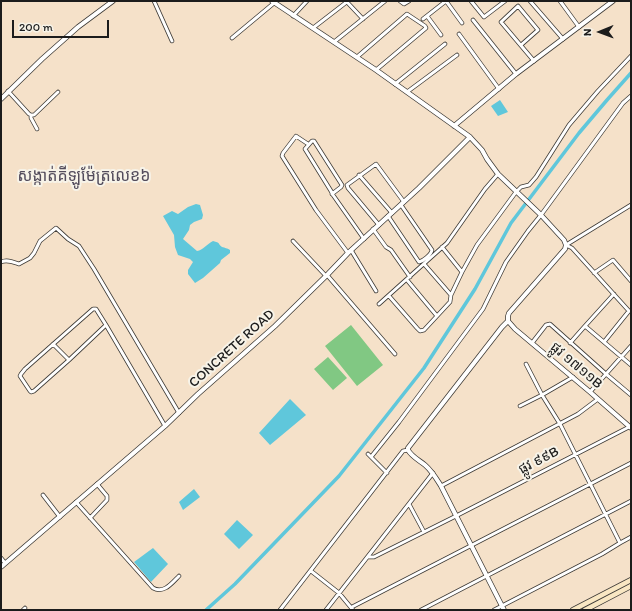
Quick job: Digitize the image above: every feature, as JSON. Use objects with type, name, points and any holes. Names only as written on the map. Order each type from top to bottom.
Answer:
[{"type":"main road","points":[[573,610],[592,606],[631,580]]},
{"type":"main road","points":[[585,610],[631,586]]},
{"type":"street","points":[[1,99],[42,59],[78,27],[113,1]]},
{"type":"street","points":[[154,1],[172,41]]},
{"type":"street","points":[[293,16],[307,1]]},
{"type":"street","points":[[312,28],[347,1],[363,19]]},
{"type":"street","points":[[334,42],[385,1]]},
{"type":"street","points":[[400,1],[404,4],[409,1]]},
{"type":"street","points":[[423,19],[446,1],[462,23]]},
{"type":"street","points":[[471,1],[484,17],[502,2]]},
{"type":"street","points":[[530,1],[563,39]]},
{"type":"street","points":[[560,1],[579,27]]},
{"type":"street","points":[[454,126],[516,74],[613,1]]},
{"type":"street","points":[[232,38],[273,2],[376,70],[470,137],[482,150],[498,174],[540,214],[566,244],[572,248],[630,311],[604,342]]},
{"type":"street","points":[[521,45],[538,30],[518,7],[501,21],[534,61]]},
{"type":"street","points":[[357,57],[407,14],[425,26],[426,28],[376,70]]},
{"type":"street","points":[[427,16],[441,35]]},
{"type":"street","points":[[473,20],[516,74]]},
{"type":"street","points":[[459,34],[499,89]]},
{"type":"street","points":[[395,84],[446,44]]},
{"type":"street","points":[[407,92],[457,55]]},
{"type":"street","points":[[389,296],[420,331],[424,330],[450,302],[451,295],[477,245],[521,188],[529,185],[536,177],[569,125],[631,56]]},
{"type":"street","points":[[8,91],[31,116],[37,129]]},
{"type":"street","points":[[31,116],[34,115],[58,92]]},
{"type":"street","points":[[370,457],[412,406],[483,309],[506,262],[623,103],[631,96]]},
{"type":"street","points":[[308,144],[296,136],[282,156],[316,210],[349,252],[376,291]]},
{"type":"street","name":"CONCRETE ROAD","points":[[1,567],[165,426],[198,394],[275,326],[349,252],[403,203],[470,137]]},
{"type":"street","points":[[332,194],[342,185],[314,141],[312,141],[305,149],[332,194],[364,238]]},
{"type":"street","points":[[360,175],[390,215],[419,262],[431,253],[432,250],[377,164],[373,165],[360,175],[348,185],[347,187],[379,225]]},
{"type":"street","points":[[379,304],[451,238],[485,189],[498,174]]},
{"type":"street","points":[[280,610],[387,474],[403,451],[408,450],[408,448],[508,321],[509,313],[565,249],[566,244],[631,205]]},
{"type":"street","points":[[1,262],[6,260],[19,264],[30,258],[34,254],[40,241],[56,228],[68,239],[79,246],[179,413]]},
{"type":"street","points":[[373,230],[386,247],[391,250],[408,278],[437,316]]},
{"type":"street","points":[[293,241],[395,354]]},
{"type":"street","points":[[442,247],[462,272]]},
{"type":"street","points":[[594,273],[613,260],[631,281]]},
{"type":"street","points":[[424,264],[451,295]]},
{"type":"street","points":[[570,343],[614,294]]},
{"type":"street","points":[[106,325],[34,391],[30,391],[20,376],[20,374],[93,309],[97,310],[106,325],[165,426]]},
{"type":"street","name":"ផ្លូវ ១៧១១B","points":[[508,321],[630,427]]},
{"type":"street","points":[[532,343],[546,325],[550,324],[631,395]]},
{"type":"street","points":[[585,326],[631,365]]},
{"type":"street","points":[[53,344],[69,360]]},
{"type":"street","points":[[590,392],[631,346]]},
{"type":"street","points":[[526,364],[542,395],[560,424],[620,542]]},
{"type":"street","points":[[520,406],[573,378]]},
{"type":"street","points":[[441,486],[560,424],[578,414],[598,399]]},
{"type":"street","name":"ផ្លូវ ៩៩B","points":[[368,557],[374,557],[630,427]]},
{"type":"street","points":[[408,450],[411,455],[426,466],[441,486],[503,608]]},
{"type":"street","points":[[368,454],[387,474]]},
{"type":"street","points":[[311,572],[339,593],[352,609],[631,463]]},
{"type":"street","points":[[326,610],[433,474]]},
{"type":"street","points":[[90,518],[107,500],[107,496],[97,484]]},
{"type":"street","points":[[43,495],[60,517]]},
{"type":"street","points":[[421,610],[631,501]]},
{"type":"street","points":[[76,502],[155,589],[161,590],[166,588],[179,576]]},
{"type":"street","points":[[409,504],[424,532]]},
{"type":"street","points":[[494,610],[503,608],[631,537]]},
{"type":"street","points":[[1,558],[5,563]]},
{"type":"green space","points":[[351,325],[383,365],[357,386],[325,346]]},
{"type":"green space","points":[[328,357],[347,378],[333,390],[314,369]]},
{"type":"water","points":[[500,100],[508,112],[498,116],[491,106]]},
{"type":"water","points":[[196,204],[200,205],[203,215],[202,219],[190,225],[189,230],[183,239],[197,251],[213,241],[230,250],[230,253],[203,278],[195,283],[188,274],[188,270],[193,262],[190,259],[178,255],[175,247],[174,235],[163,216],[172,211],[178,214],[188,207]]},
{"type":"water","points":[[290,399],[306,415],[270,445],[259,433]]},
{"type":"water","points":[[194,489],[200,497],[183,510],[179,502]]},
{"type":"water","points":[[237,520],[253,535],[239,549],[224,534]]},
{"type":"water","points":[[153,548],[168,564],[151,582],[134,562]]},
{"type":"waterway","points":[[206,610],[235,584],[339,476],[424,368],[475,289],[511,223],[579,133],[631,73]]},
{"type":"district","name":"សង្កាត់គីឡូម៉ែត្រលេខ៦","points":[[84,177]]}]
